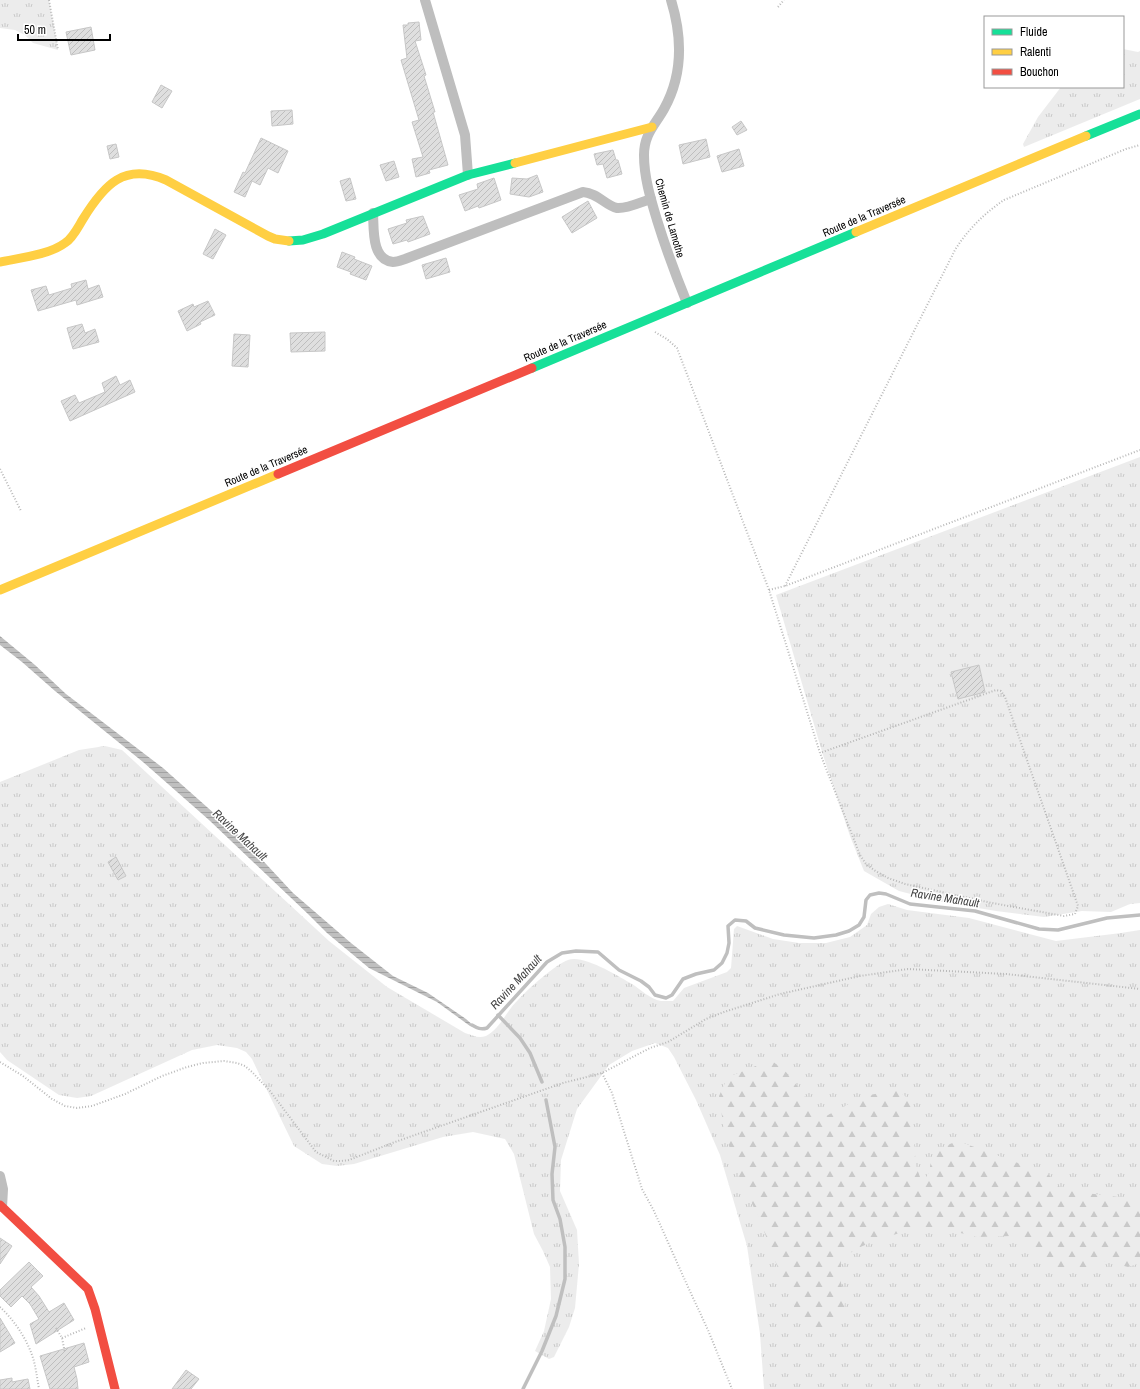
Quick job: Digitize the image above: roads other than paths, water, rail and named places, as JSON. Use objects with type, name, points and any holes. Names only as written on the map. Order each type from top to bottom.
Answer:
[{"type":"main road","name":"Route de la Traversée","points":[[0,590],[1140,114]]},
{"type":"main road","points":[[0,262],[63,245],[71,237],[98,194],[117,178],[136,173],[157,176],[169,180],[263,233],[278,240],[293,241],[315,237],[468,175],[652,127]]},
{"type":"main road","points":[[1,1206],[88,1289],[96,1309],[115,1389]]},
{"type":"street","points":[[425,0],[465,135],[468,175]]},
{"type":"street","name":"Chemin de Lamothe","points":[[671,0],[675,13],[678,34],[678,72],[664,109],[652,127],[646,142],[644,155],[651,199],[672,265],[687,303]]},
{"type":"street","points":[[373,214],[376,244],[379,253],[385,259],[393,262],[405,259],[583,192],[590,192],[616,208],[625,207],[651,199]]},
{"type":"street","points":[[0,1176],[3,1189],[1,1206]]},
{"type":"waterway","name":"Ravine Mahault","points":[[472,1025],[483,1029],[487,1028],[547,962],[562,953],[576,951],[598,952],[619,970],[641,981],[649,987],[655,995],[666,998],[672,995],[683,979],[714,970],[722,963],[727,953],[729,943],[728,926],[735,920],[746,921],[755,928],[784,935],[814,938],[836,935],[849,931],[859,925],[864,917],[866,900],[870,895],[879,893],[886,894],[910,904],[975,911],[1039,929],[1058,930],[1107,918],[1140,915]]},
{"type":"waterway","points":[[498,1015],[520,1038],[530,1053],[542,1082]]},
{"type":"waterway","points":[[523,1389],[542,1351],[556,1316],[565,1279],[565,1247],[560,1219],[553,1200],[552,1174],[555,1147],[546,1100]]}]
